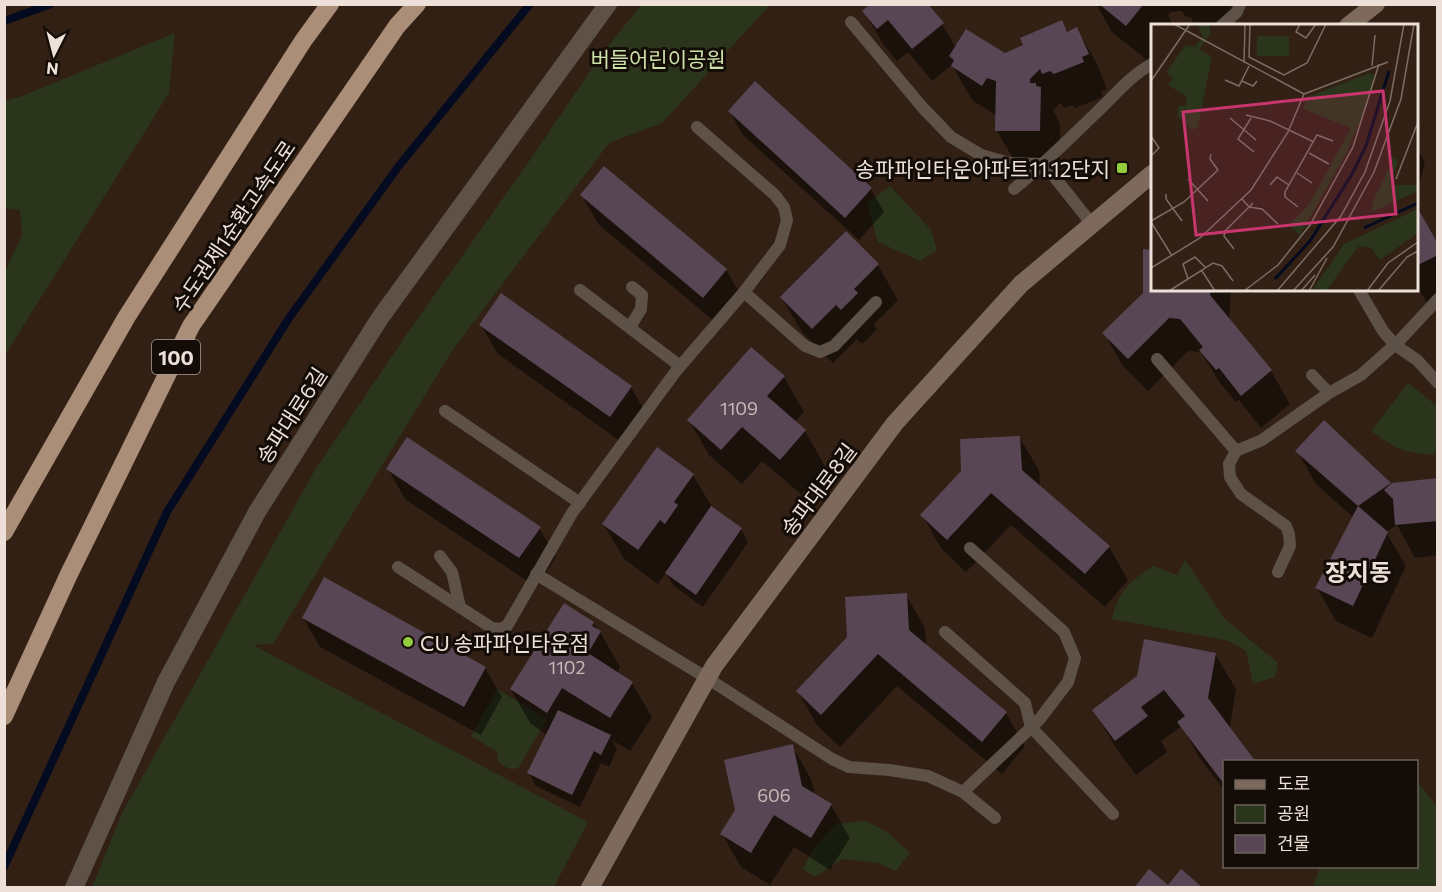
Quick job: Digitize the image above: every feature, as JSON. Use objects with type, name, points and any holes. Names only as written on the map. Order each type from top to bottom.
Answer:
[{"type":"highway","name":"수도권제1순환고속도로","points":[[4,532],[126,318],[303,41],[330,4]]},
{"type":"highway","name":"수도권제1순환고속도로","points":[[4,717],[69,574],[191,326],[397,26],[417,4]]},
{"type":"street","name":"송파대로6길","points":[[74,888],[166,682],[257,512],[380,318],[608,4]]},
{"type":"street","points":[[1351,24],[1376,4]]},
{"type":"street","name":"송파대로8길","points":[[590,888],[707,678],[895,423],[1021,284],[1151,175]]},
{"type":"lane","points":[[1223,24],[1237,12],[1240,4]]},
{"type":"lane","points":[[851,22],[923,108],[951,137],[981,155],[1010,163],[1044,164]]},
{"type":"lane","points":[[1014,189],[1044,164],[1124,86],[1151,65]]},
{"type":"lane","points":[[398,567],[492,628],[499,629],[507,626],[579,503],[680,366],[744,292],[780,245],[787,220],[784,207],[775,195],[697,127]]},
{"type":"lane","points":[[1044,164],[1091,224]]},
{"type":"lane","points":[[630,327],[641,309],[642,295],[632,287]]},
{"type":"lane","points":[[580,290],[680,366]]},
{"type":"lane","points":[[1360,291],[1383,331],[1395,345],[1417,360],[1437,383]]},
{"type":"lane","points":[[744,292],[805,346],[820,352],[834,346],[876,302]]},
{"type":"lane","points":[[1278,572],[1290,546],[1289,534],[1286,526],[1241,494],[1230,477],[1229,464],[1236,451],[1262,440],[1329,393],[1361,375],[1395,345],[1437,299]]},
{"type":"lane","points":[[1157,358],[1236,451]]},
{"type":"lane","points":[[1312,375],[1329,393]]},
{"type":"lane","points":[[445,411],[579,503]]},
{"type":"lane","points":[[963,792],[1031,727],[1068,682],[1075,657],[1064,632],[970,548]]},
{"type":"lane","points":[[440,556],[452,572],[460,607]]},
{"type":"lane","points":[[536,574],[707,678],[832,759],[849,767],[928,776],[963,792],[995,818]]},
{"type":"lane","points":[[945,632],[1025,703],[1031,727],[1113,814]]},
{"type":"green space","name":"버들어린이공원","points":[[641,5],[770,5],[662,123],[609,143],[452,351],[273,644],[253,645],[588,822],[554,887],[92,887],[122,813],[315,470],[601,55]]},
{"type":"green space","points":[[175,33],[169,93],[5,355],[5,271],[22,235],[20,210],[5,208],[5,101]]},
{"type":"green space","points":[[890,186],[931,230],[937,250],[920,261],[878,242],[867,203]]},
{"type":"green space","points":[[1408,383],[1437,406],[1437,447],[1434,455],[1400,449],[1371,431]]},
{"type":"green space","points":[[1185,560],[1225,619],[1278,663],[1275,677],[1253,684],[1246,651],[1229,641],[1112,619],[1122,594],[1138,576],[1153,566],[1177,575]]},
{"type":"green space","points":[[497,689],[547,719],[519,767],[513,769],[498,762],[497,752],[471,736]]},
{"type":"green space","points":[[1418,783],[1437,806],[1437,887],[1313,887],[1320,868],[1418,868]]},
{"type":"green space","points":[[866,821],[887,832],[910,853],[896,871],[878,863],[843,859],[815,877],[803,869],[814,847],[836,824]]},
{"type":"building","points":[[870,4],[928,4],[944,23],[912,49],[888,20],[877,29],[862,11]]},
{"type":"building","points":[[1099,4],[1144,4],[1126,26]]},
{"type":"building","points":[[1062,20],[1067,32],[1077,27],[1089,54],[1082,57],[1084,62],[1054,74],[1050,71],[1042,74],[1040,69],[1030,79],[1030,83],[1036,83],[1036,86],[1041,87],[1040,131],[995,131],[996,81],[987,78],[982,86],[951,66],[954,60],[949,56],[966,29],[1005,53],[1023,45],[1020,38]]},
{"type":"building","points":[[755,81],[872,188],[845,218],[728,111]]},
{"type":"building","points":[[604,166],[727,269],[703,298],[580,195]]},
{"type":"building","points":[[1418,209],[1438,244],[1438,255],[1418,265]]},
{"type":"building","points":[[846,231],[879,264],[854,289],[858,293],[841,310],[836,305],[812,329],[780,297]]},
{"type":"building","points":[[1143,249],[1151,250],[1151,291],[1211,291],[1210,295],[1272,370],[1241,396],[1219,368],[1216,370],[1199,350],[1203,347],[1180,319],[1169,318],[1128,359],[1102,333],[1143,293]]},
{"type":"building","points":[[501,293],[632,386],[610,417],[479,325]]},
{"type":"building","points":[[751,347],[785,376],[767,396],[806,430],[780,460],[742,427],[721,450],[687,420]]},
{"type":"building","points":[[1324,420],[1391,483],[1358,506],[1295,451]]},
{"type":"building","points":[[1020,436],[1022,470],[1110,546],[1085,574],[991,493],[947,540],[920,515],[961,471],[960,439]]},
{"type":"building","points":[[407,437],[541,527],[519,558],[386,469]]},
{"type":"building","points":[[657,447],[694,474],[674,502],[678,505],[665,524],[660,520],[638,550],[602,524]]},
{"type":"building","points":[[1438,478],[1438,521],[1395,525],[1393,499],[1384,490],[1392,483]]},
{"type":"building","points":[[711,506],[742,528],[696,595],[665,573]]},
{"type":"building","points":[[1358,506],[1388,532],[1353,606],[1315,588]]},
{"type":"building","points":[[324,577],[486,667],[464,707],[302,618]]},
{"type":"building","points":[[907,593],[909,630],[1007,712],[982,742],[878,654],[821,715],[796,691],[847,637],[845,597]]},
{"type":"building","points":[[564,603],[594,622],[592,626],[601,631],[588,653],[633,682],[610,718],[562,688],[547,713],[510,689]]},
{"type":"building","points":[[1144,639],[1216,653],[1208,698],[1254,760],[1223,760],[1223,783],[1177,722],[1185,716],[1164,690],[1141,707],[1148,716],[1115,741],[1092,710],[1137,676]]},
{"type":"building","points":[[558,710],[611,735],[601,755],[594,751],[572,795],[527,773]]},
{"type":"building","points":[[793,744],[802,786],[832,804],[811,838],[774,815],[751,853],[720,834],[735,810],[724,760]]},
{"type":"building","points":[[1149,869],[1168,885],[1181,869],[1203,888],[1134,888]]},
{"type":"waterway","points":[[4,21],[51,4]]},
{"type":"waterway","points":[[4,867],[167,512],[289,318],[398,167],[530,4]]},
{"type":"place","name":"송파파인타운아파트11.12단지","points":[[1122,168]]},
{"type":"place","name":"CU 송파파인타운점","points":[[408,642]]},
{"type":"district","name":"장지동","points":[[1358,571]]}]
